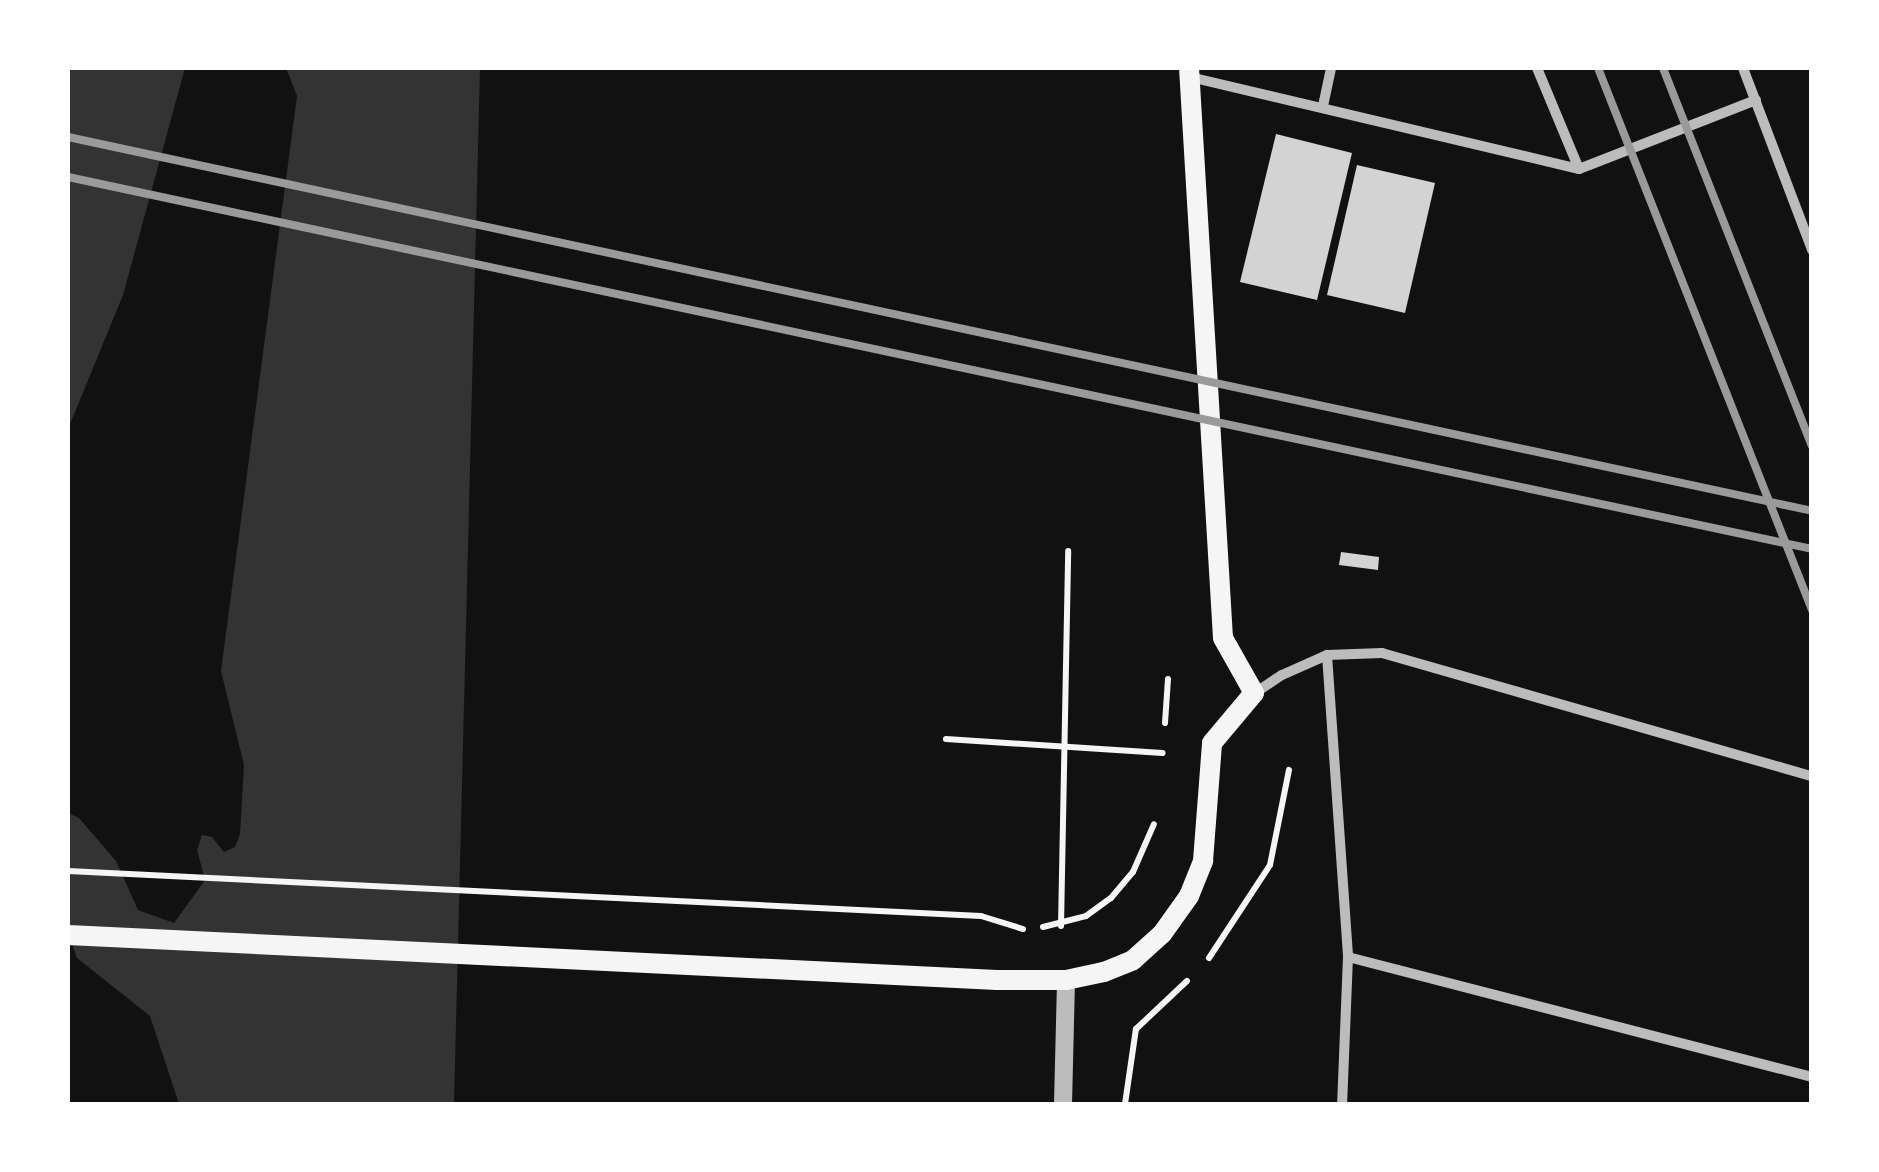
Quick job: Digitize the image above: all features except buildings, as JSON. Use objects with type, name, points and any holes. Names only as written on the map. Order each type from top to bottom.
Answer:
[{"type":"main road","points":[[68,935],[997,980],[1066,980],[1104,972],[1133,960],[1162,934],[1189,896],[1203,861],[1212,743],[1254,693],[1223,638],[1190,72]]},
{"type":"street","points":[[1323,106],[1332,68]]},
{"type":"street","points":[[1537,68],[1579,169]]},
{"type":"street","points":[[1744,68],[1812,250]]},
{"type":"street","points":[[1190,72],[1579,169],[1756,100]]},
{"type":"street","points":[[1254,693],[1282,674],[1327,655],[1382,653],[1812,776]]},
{"type":"street","points":[[1327,655],[1348,957],[1342,1104]]},
{"type":"street","points":[[1348,957],[1812,1077]]},
{"type":"street","points":[[1063,1104],[1066,980]]},
{"type":"path","points":[[1061,926],[1068,551]]},
{"type":"path","points":[[1162,771],[1168,679]]},
{"type":"path","points":[[946,739],[1163,753]]},
{"type":"path","points":[[996,931],[1061,926],[1086,916],[1111,898],[1134,872],[1160,807]]},
{"type":"path","points":[[68,871],[981,916],[1024,929]]},
{"type":"path","points":[[1125,1104],[1136,1029]]},
{"type":"shaded area","points":[[68,68],[185,68],[123,295],[68,429]]},
{"type":"shaded area","points":[[286,68],[480,68],[454,1104],[179,1104],[150,1016],[77,958],[68,933],[68,813],[79,818],[116,861],[138,910],[174,923],[205,880],[197,850],[202,835],[212,837],[224,852],[235,847],[240,834],[244,765],[221,671],[297,96]]},
{"type":"railway","points":[[1598,68],[1812,610]]},
{"type":"railway","points":[[1663,68],[1812,446]]},
{"type":"railway","points":[[68,137],[1812,511]]},
{"type":"railway","points":[[68,177],[1812,549]]}]
